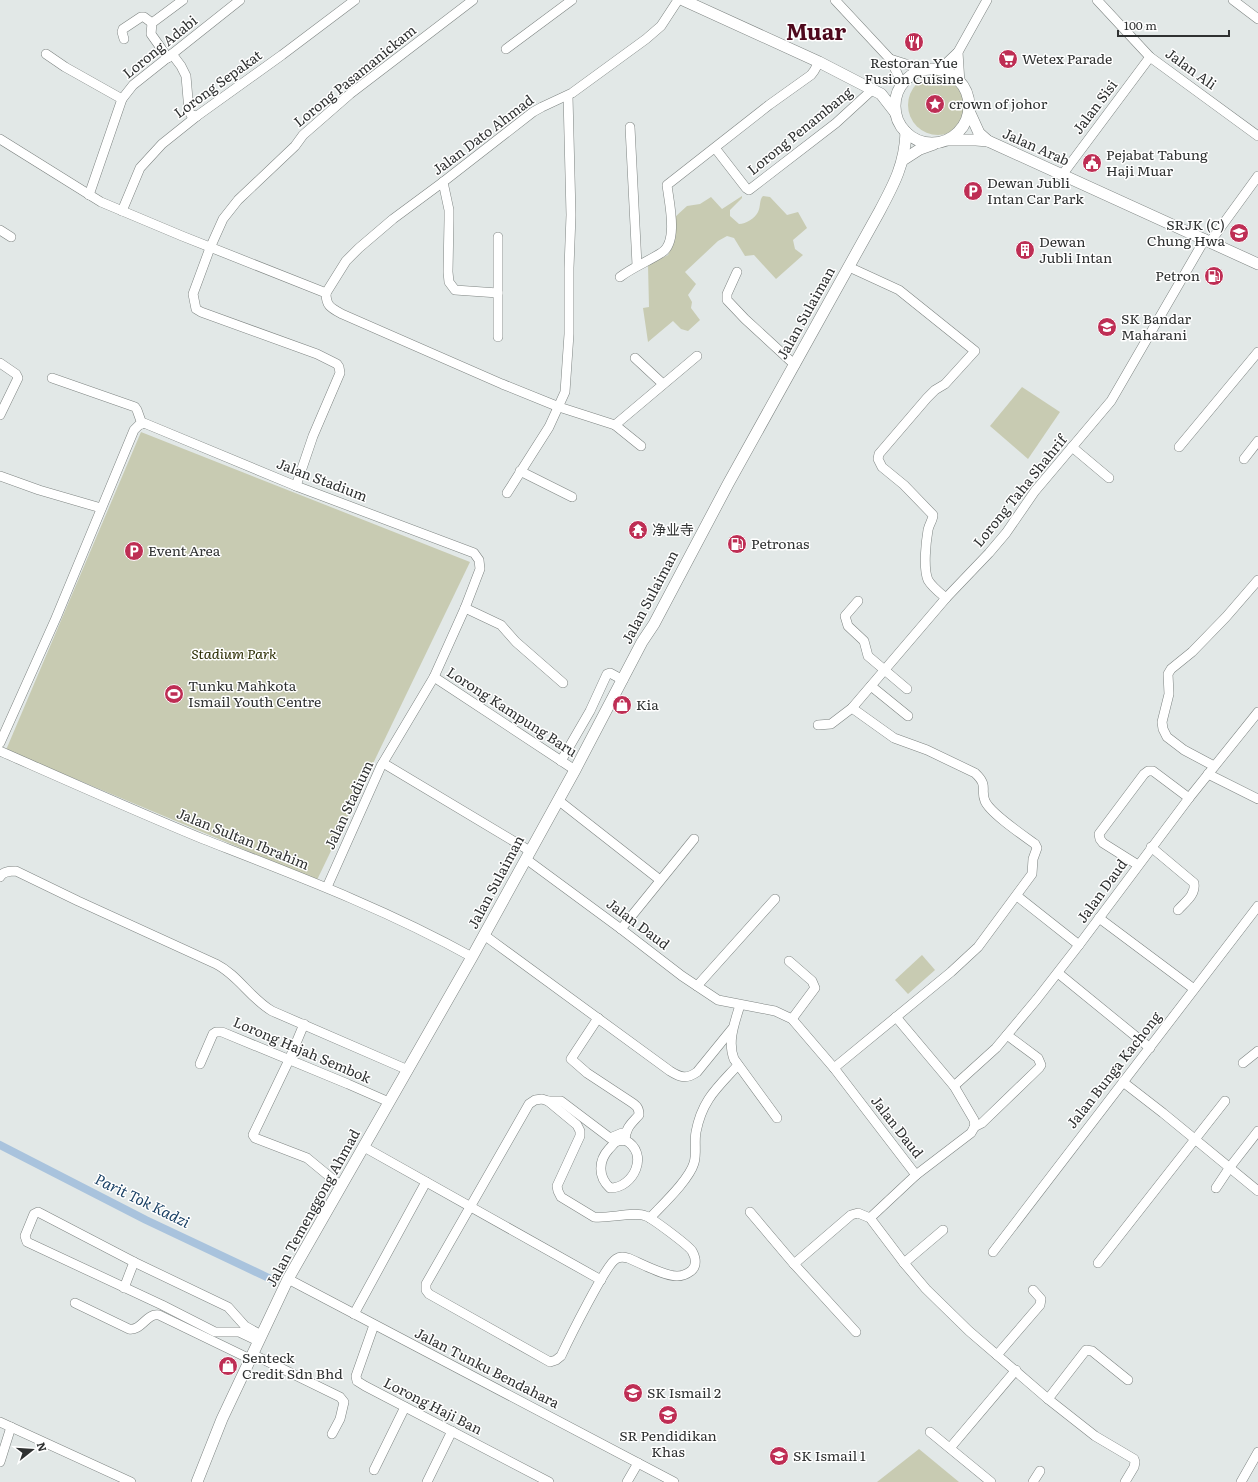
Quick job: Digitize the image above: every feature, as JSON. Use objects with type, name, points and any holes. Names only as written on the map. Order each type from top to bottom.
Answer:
[{"type":"main road","points":[[683,0],[819,62],[876,92],[895,112],[901,126],[906,132],[922,142],[988,141]]},
{"type":"main road","points":[[876,92],[896,91],[908,78],[925,70],[938,70],[947,73],[960,83],[966,92],[969,111],[962,128],[956,135],[944,141],[920,149],[903,160]]},
{"type":"main road","points":[[895,112],[895,100],[900,87]]},
{"type":"main road","name":"Jalan Arab","points":[[969,111],[979,133],[988,141],[1258,264]]},
{"type":"main road","name":"Jalan Sulaiman","points":[[472,957],[575,770],[725,490],[892,188],[903,160],[906,132]]},
{"type":"main road","name":"Jalan Temenggong Ahmad","points":[[197,1482],[222,1419],[288,1280],[388,1102],[408,1070],[472,957]]},
{"type":"street","points":[[183,0],[152,23],[151,34],[181,66],[186,76],[189,111],[191,115],[197,116]]},
{"type":"street","name":"Lorong Adabi","points":[[89,195],[122,99],[133,85],[240,0]]},
{"type":"street","name":"Lorong Sepakat","points":[[122,211],[140,168],[162,144],[197,116],[282,55],[354,0]]},
{"type":"street","name":"Lorong Pasamanickam","points":[[296,486],[313,436],[340,373],[339,367],[337,364],[317,354],[201,312],[196,309],[193,294],[210,248],[227,212],[238,200],[295,146],[303,135],[350,94],[473,0]]},
{"type":"street","points":[[506,49],[572,0]]},
{"type":"street","name":"Jalan Dato Ahmad","points":[[328,290],[352,254],[393,219],[533,112],[568,96],[646,39],[661,26],[678,0]]},
{"type":"street","points":[[835,0],[890,59],[897,73],[900,87]]},
{"type":"street","points":[[938,70],[958,52],[987,0]]},
{"type":"street","name":"Jalan Ali","points":[[1097,0],[1150,57],[1258,136]]},
{"type":"street","points":[[1233,0],[1258,18]]},
{"type":"street","points":[[124,39],[122,32],[123,29],[141,17],[144,17],[152,23]]},
{"type":"street","points":[[958,52],[960,83]]},
{"type":"street","points":[[46,54],[65,68],[122,99]]},
{"type":"street","name":"Jalan Sisi","points":[[1062,175],[1150,57]]},
{"type":"street","points":[[890,59],[925,70]]},
{"type":"street","points":[[620,277],[637,265],[660,254],[670,242],[672,220],[668,198],[668,185],[769,105],[811,74],[819,62]]},
{"type":"street","name":"Lorong Penambang","points":[[715,148],[749,190],[876,92]]},
{"type":"street","points":[[507,493],[549,427],[565,392],[569,334],[571,215],[568,96]]},
{"type":"street","points":[[630,127],[637,265]]},
{"type":"street","points":[[0,139],[89,195],[122,211],[210,248],[328,290],[326,300],[330,307],[342,314],[502,384],[559,407],[615,425],[641,446]]},
{"type":"street","name":"Lorong Taha Shahrif","points":[[818,725],[832,724],[852,708],[946,598],[989,554],[1035,491],[1112,401],[1208,241],[1258,176]]},
{"type":"street","points":[[443,182],[449,210],[449,282],[455,290],[498,293]]},
{"type":"street","points":[[0,230],[11,237]]},
{"type":"street","points":[[498,237],[498,337]]},
{"type":"street","points":[[849,267],[899,290],[975,351],[945,384],[935,390],[904,423],[878,454],[878,459],[882,467],[904,485],[933,515],[927,534],[927,574],[930,583],[946,598]]},
{"type":"street","points":[[736,272],[726,300],[795,365]]},
{"type":"street","points":[[1179,447],[1258,352]]},
{"type":"street","points":[[615,425],[697,356]]},
{"type":"street","points":[[635,358],[663,384]]},
{"type":"street","points":[[0,363],[16,374],[18,378],[0,416]]},
{"type":"street","points":[[0,743],[56,618],[134,430],[142,424],[135,407],[52,378]]},
{"type":"street","name":"Jalan Stadium","points":[[142,424],[144,423],[296,486],[474,553],[479,560],[480,569],[465,608],[434,677],[383,763],[327,887]]},
{"type":"street","points":[[1244,459],[1258,441]]},
{"type":"street","points":[[1072,447],[1110,478]]},
{"type":"street","points":[[520,472],[572,497]]},
{"type":"street","points":[[0,476],[40,490],[101,508]]},
{"type":"street","points":[[1258,580],[1226,618],[1192,652],[1171,669],[1168,674],[1169,694],[1162,722],[1163,729],[1167,737],[1211,770],[1258,799]]},
{"type":"street","points":[[858,601],[845,616],[848,626],[864,641],[868,656],[907,689]]},
{"type":"street","points":[[465,608],[501,625],[516,642],[563,683]]},
{"type":"street","points":[[561,761],[590,711],[607,674],[610,673],[623,680]]},
{"type":"street","name":"Lorong Kampung Baru","points":[[434,677],[575,770]]},
{"type":"street","points":[[870,686],[908,716]]},
{"type":"street","points":[[834,1068],[978,948],[1032,874],[1032,859],[1037,848],[1035,844],[1011,827],[988,806],[985,801],[984,785],[975,773],[920,747],[894,738],[852,708]]},
{"type":"street","points":[[590,711],[602,719]]},
{"type":"street","name":"Jalan Daud","points":[[954,1086],[996,1048],[1007,1035],[1080,945],[1151,847],[1258,712]]},
{"type":"street","name":"Jalan Sultan Ibrahim","points":[[0,751],[122,806],[327,887],[449,944],[472,957]]},
{"type":"street","name":"Jalan Daud","points":[[383,763],[528,855],[682,976],[718,1000],[775,1011],[792,1019],[834,1068],[916,1175],[971,1133],[974,1127],[982,1123],[1039,1068],[1041,1064],[1038,1058],[1007,1035]]},
{"type":"street","points":[[1138,865],[1103,843],[1099,834],[1144,774],[1148,771],[1153,771],[1189,798]]},
{"type":"street","points":[[558,800],[660,880]]},
{"type":"street","points":[[621,929],[694,839]]},
{"type":"street","points":[[1151,847],[1194,883],[1195,888],[1192,894],[1178,910]]},
{"type":"street","points":[[0,877],[9,871],[16,871],[216,964],[227,971],[267,1008],[408,1070]]},
{"type":"street","points":[[1017,896],[1080,945]]},
{"type":"street","points":[[697,986],[775,899]]},
{"type":"street","name":"Jalan Bunga Kachong","points":[[993,1252],[1258,906]]},
{"type":"street","points":[[1099,918],[1194,989]]},
{"type":"street","points":[[484,935],[680,1078],[690,1077],[697,1072],[732,1029]]},
{"type":"street","points":[[789,961],[812,980],[815,988],[792,1019]]},
{"type":"street","points":[[1058,972],[1150,1048]]},
{"type":"street","points":[[740,1005],[732,1029],[731,1051],[738,1065],[777,1118]]},
{"type":"street","points":[[896,1017],[954,1086],[974,1120],[974,1127]]},
{"type":"street","points":[[598,1018],[571,1059],[586,1073],[638,1108],[639,1115],[628,1127],[625,1136],[616,1141],[604,1155],[600,1166],[601,1175],[605,1183],[610,1188],[621,1186],[628,1180],[637,1168],[639,1158],[637,1151],[625,1136]]},
{"type":"street","points":[[304,1024],[289,1060],[253,1135],[255,1138],[307,1158],[341,1186]]},
{"type":"street","name":"Lorong Hajah Sembok","points":[[200,1064],[213,1034],[216,1032],[222,1032],[388,1102]]},
{"type":"street","points":[[1243,1063],[1258,1051]]},
{"type":"street","points":[[650,1218],[684,1179],[694,1163],[696,1133],[706,1102],[738,1065]]},
{"type":"street","points":[[1123,1082],[1258,1190]]},
{"type":"street","points":[[548,1100],[577,1125],[580,1131],[580,1136],[557,1186],[561,1197],[594,1217],[600,1218],[642,1215],[650,1218],[692,1250],[696,1262],[694,1268],[684,1275],[678,1276],[669,1275],[628,1258],[622,1257],[616,1259],[612,1262],[601,1280],[561,1356],[550,1362],[429,1294],[426,1290],[426,1284],[529,1104],[535,1100],[548,1100],[561,1101],[610,1138],[625,1136]]},
{"type":"street","points":[[1098,1263],[1225,1101]]},
{"type":"street","points":[[1216,1188],[1258,1131]]},
{"type":"street","points":[[364,1147],[601,1280]]},
{"type":"street","points":[[870,1218],[916,1175]]},
{"type":"street","points":[[354,1314],[426,1182]]},
{"type":"street","points":[[38,1212],[134,1262],[228,1307],[245,1326],[260,1338],[239,1332],[215,1332],[162,1305],[28,1242],[25,1236],[34,1214],[38,1212]]},
{"type":"street","points":[[750,1212],[794,1264],[856,1332]]},
{"type":"street","points":[[794,1264],[851,1215],[858,1213],[870,1218],[904,1263],[944,1308],[1048,1399],[1095,1436],[1134,1459],[1134,1467],[1124,1482]]},
{"type":"street","points":[[904,1263],[944,1230]]},
{"type":"street","points":[[124,1288],[134,1262]]},
{"type":"street","name":"Jalan Tunku Bendahara","points":[[288,1280],[671,1481]]},
{"type":"street","points":[[997,1355],[1040,1305],[1041,1299],[1033,1290]]},
{"type":"street","points":[[75,1303],[133,1330],[138,1328],[150,1316],[155,1314],[159,1315],[340,1397],[344,1402],[340,1419],[332,1434]]},
{"type":"street","name":"Lorong Haji Ban","points":[[374,1325],[356,1376],[357,1380],[365,1386],[549,1482]]},
{"type":"street","points":[[1048,1399],[1086,1350],[1092,1351],[1128,1380]]},
{"type":"street","points":[[950,1448],[1016,1370]]},
{"type":"street","points":[[374,1470],[405,1407]]},
{"type":"street","points":[[0,1422],[131,1482]]},
{"type":"street","points":[[0,1462],[11,1427]]},
{"type":"street","points":[[427,1482],[452,1431]]},
{"type":"street","points":[[930,1432],[991,1482]]},
{"type":"street","points":[[1241,1482],[1257,1456]]},
{"type":"street","points":[[627,1482],[638,1463]]},
{"type":"street","points":[[1033,1482],[1040,1471]]},
{"type":"green space","points":[[938,75],[955,80],[963,88],[968,105],[963,122],[955,130],[938,135],[921,130],[913,122],[908,105],[913,88],[921,80]]},
{"type":"green space","points":[[742,196],[742,198],[730,210],[730,216],[739,224],[747,222],[757,214],[763,196],[770,197],[787,215],[798,212],[807,228],[793,240],[795,249],[803,255],[776,279],[754,255],[745,256],[734,238],[727,236],[718,241],[685,272],[696,284],[688,295],[692,302],[691,308],[700,320],[688,331],[681,329],[673,321],[648,342],[643,308],[649,307],[648,265],[668,255],[672,246],[675,217],[687,206],[700,204],[711,197],[722,209]]},
{"type":"green space","points":[[1022,387],[1060,412],[1028,459],[990,426]]},
{"type":"green space","name":"Stadium Park","points":[[141,432],[470,562],[317,880],[6,750]]},
{"type":"green space","points":[[922,955],[935,970],[908,994],[895,980]]},
{"type":"green space","points":[[919,1449],[959,1482],[877,1482]]},
{"type":"waterway","name":"Parit Tok Kadzi","points":[[0,1145],[146,1220],[273,1280]]},
{"type":"place","name":"Restoran Yue Fusion Cuisine","points":[[914,42]]},
{"type":"place","name":"Wetex Parade","points":[[1008,59]]},
{"type":"place","name":"crown of johor","points":[[935,104]]},
{"type":"place","name":"Pejabat Tabung Haji Muar","points":[[1092,163]]},
{"type":"place","name":"Dewan Jubli Intan Car Park","points":[[973,191]]},
{"type":"place","name":"SRJK (C) Chung Hwa","points":[[1239,233]]},
{"type":"place","name":"Dewan Jubli Intan","points":[[1025,250]]},
{"type":"place","name":"Petron","points":[[1214,276]]},
{"type":"place","name":"SK Bandar Maharani","points":[[1107,327]]},
{"type":"place","name":"净业寺","points":[[638,530]]},
{"type":"place","name":"Petronas","points":[[737,544]]},
{"type":"place","name":"Event Area","points":[[134,551]]},
{"type":"place","name":"Tunku Mahkota Ismail Youth Centre","points":[[174,694]]},
{"type":"place","name":"Kia","points":[[622,705]]},
{"type":"place","name":"Senteck Credit Sdn Bhd","points":[[228,1366]]},
{"type":"place","name":"SK Ismail 2","points":[[633,1393]]},
{"type":"place","name":"SR Pendidikan Khas","points":[[668,1415]]},
{"type":"place","name":"SK Ismail 1","points":[[779,1456]]},
{"type":"district","name":"Muar","points":[[816,32]]}]
